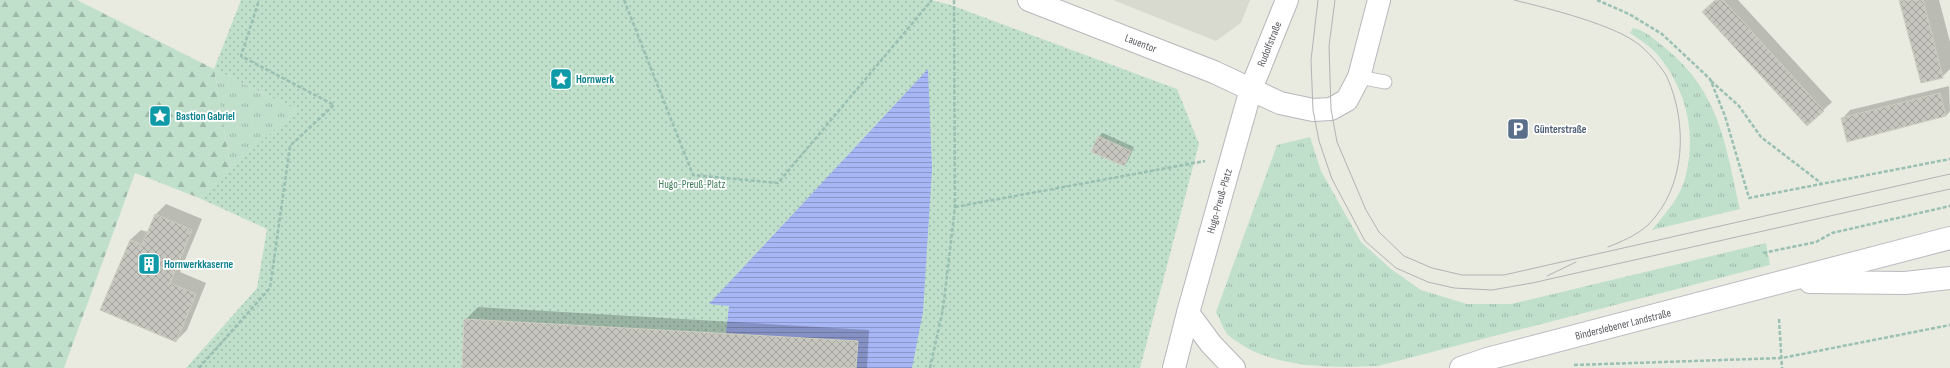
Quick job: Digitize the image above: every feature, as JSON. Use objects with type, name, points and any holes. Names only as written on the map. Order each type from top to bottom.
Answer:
[{"type":"street","name":"Lauentor","points":[[1029,0],[1214,72],[1251,89]]},
{"type":"street","name":"Rudolfstraße","points":[[1251,89],[1288,0]]},
{"type":"street","points":[[1251,89],[1280,103],[1313,110],[1331,108],[1347,100],[1359,77],[1379,0]]},
{"type":"street","name":"Hugo-Preuß-Platz","points":[[1174,368],[1188,312],[1251,89]]},
{"type":"street","name":"Binderslebener Landstraße","points":[[1461,368],[1487,359],[1950,238]]},
{"type":"street","name":"Binderslebener Landstraße","points":[[1785,282],[1905,283],[1950,278]]},
{"type":"street","points":[[1188,312],[1211,344],[1234,368]]},
{"type":"lane","points":[[1359,77],[1384,82]]},
{"type":"path","points":[[199,368],[270,288],[290,146],[334,105],[241,56],[260,0]]},
{"type":"path","points":[[624,0],[693,175],[778,182],[932,0]]},
{"type":"path","points":[[930,368],[943,309],[955,207],[954,0]]},
{"type":"path","points":[[1597,0],[1629,14],[1662,34],[1738,106],[1761,137],[1821,184]]},
{"type":"path","points":[[1710,79],[1725,116],[1749,198],[1950,159]]},
{"type":"path","points":[[955,207],[1232,156]]},
{"type":"path","points":[[1763,253],[1816,242],[1832,233],[1950,206]]},
{"type":"path","points":[[1779,319],[1782,368]]},
{"type":"path","points":[[1573,365],[1782,358],[1950,325]]},
{"type":"shaded area","points":[[1113,0],[1250,0],[1241,23],[1216,41]]},
{"type":"green space","points":[[0,0],[77,0],[214,69],[231,170],[199,198],[135,173],[64,368],[0,368]]},
{"type":"green space","name":"Hugo-Preuß-Platz","points":[[241,0],[930,0],[948,4],[1177,89],[1199,144],[1140,368],[186,368],[257,288],[267,229],[199,198],[297,110],[214,69]]},
{"type":"green space","points":[[1633,28],[1650,36],[1683,64],[1709,101],[1724,141],[1740,209],[1652,230],[1674,201],[1684,182],[1690,148],[1690,131],[1687,114],[1676,82],[1657,54],[1648,45],[1630,33]]},
{"type":"green space","points":[[214,69],[297,110],[231,170]]},
{"type":"green space","points":[[1310,137],[1321,171],[1361,242],[1391,269],[1421,290],[1467,304],[1511,304],[1766,243],[1770,265],[1378,366],[1343,367],[1307,365],[1273,358],[1257,353],[1242,345],[1227,334],[1216,312],[1277,145]]},
{"type":"water","points":[[928,69],[932,169],[923,312],[912,368],[856,368],[726,334],[729,306],[709,304]]},
{"type":"building","points":[[1715,0],[1723,0],[1824,111],[1807,126],[1702,12]]},
{"type":"building","points":[[1899,0],[1923,0],[1943,78],[1921,83]]},
{"type":"building","points":[[1940,93],[1946,116],[1847,142],[1841,118]]},
{"type":"building","points":[[1098,136],[1131,151],[1124,166],[1091,152]]},
{"type":"building","name":"Hornwerkkaserne","points":[[155,214],[192,230],[170,283],[196,294],[176,342],[100,310],[130,240],[142,245]]},
{"type":"building","points":[[464,319],[858,341],[856,368],[462,368]]},
{"type":"tram line","points":[[1318,0],[1311,60],[1313,110],[1319,141],[1332,179],[1365,241],[1396,268],[1428,282],[1454,288],[1492,290],[1532,283],[1950,189]]},
{"type":"tram line","points":[[1335,0],[1329,46],[1331,109],[1337,142],[1366,210],[1379,232],[1404,256],[1432,268],[1462,275],[1504,275],[1950,174]]},
{"type":"tram line","points":[[1514,0],[1581,18],[1631,39],[1642,47],[1656,61],[1667,77],[1674,95],[1680,134],[1680,154],[1676,174],[1670,192],[1661,210],[1644,229],[1608,247]]},
{"type":"tram line","points":[[1547,276],[1576,262]]},
{"type":"place","name":"Hornwerk","points":[[561,79]]},
{"type":"place","name":"Bastion Gabriel","points":[[160,116]]},
{"type":"place","name":"Günterstraße","points":[[1518,129]]},
{"type":"place","name":"Hornwerkkaserne","points":[[149,264]]}]
